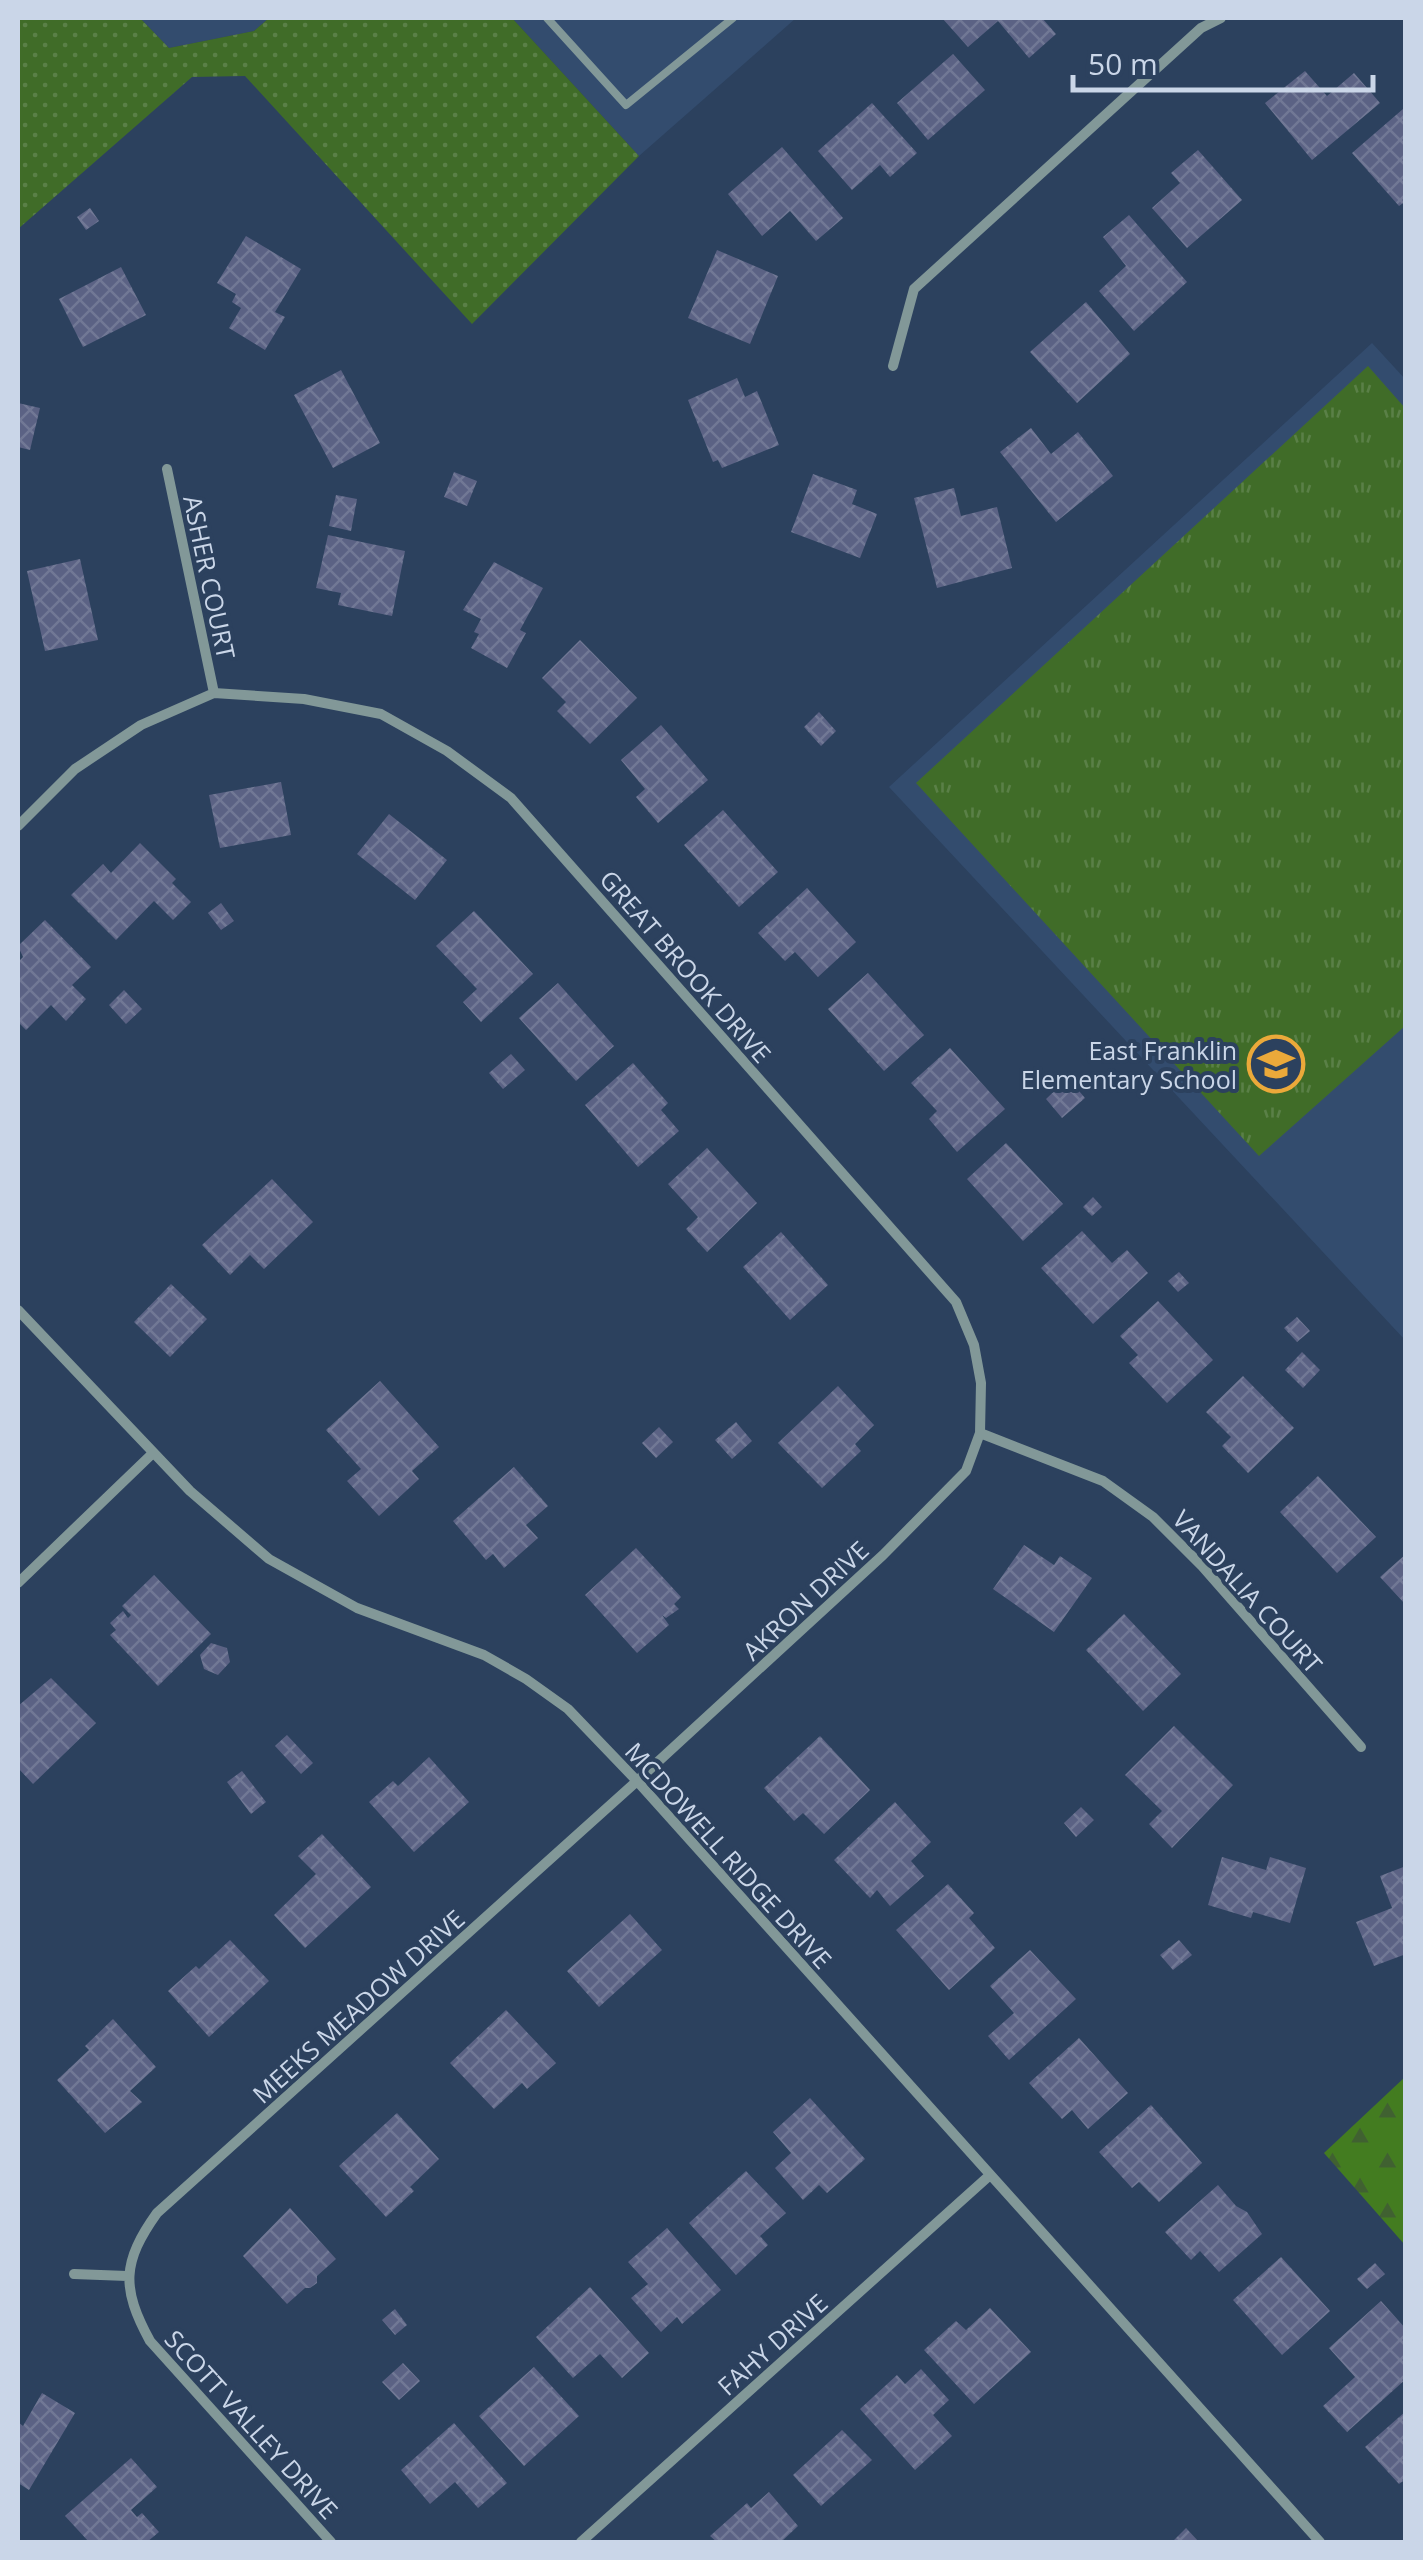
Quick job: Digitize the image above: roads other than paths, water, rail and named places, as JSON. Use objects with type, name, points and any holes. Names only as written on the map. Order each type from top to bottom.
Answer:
[{"type":"street","points":[[893,366],[914,289],[1201,28],[1221,18]]},
{"type":"street","name":"ASHER COURT","points":[[167,469],[214,693]]},
{"type":"street","points":[[18,826],[75,769],[141,724],[214,693]]},
{"type":"street","name":"GREAT BROOK DRIVE","points":[[214,693],[304,699],[381,714],[447,750],[512,798],[956,1302],[974,1345],[981,1383],[980,1434]]},
{"type":"street","name":"MCDOWELL RIDGE DRIVE","points":[[18,1310],[190,1492],[268,1560],[357,1608],[484,1655],[568,1709],[1320,2542]]},
{"type":"street","name":"VANDALIA COURT","points":[[980,1434],[1103,1480],[1153,1517],[1202,1566],[1361,1747]]},
{"type":"street","name":"AKRON DRIVE","points":[[637,1781],[930,1510],[966,1471],[980,1434]]},
{"type":"street","points":[[18,1583],[152,1453]]},
{"type":"street","name":"MEEKS MEADOW DRIVE","points":[[127,2276],[137,2242],[157,2213],[637,1781]]},
{"type":"street","name":"FAHY DRIVE","points":[[581,2542],[990,2175]]},
{"type":"street","points":[[74,2274],[127,2276]]},
{"type":"street","name":"SCOTT VALLEY DRIVE","points":[[127,2276],[133,2310],[150,2341],[331,2542]]},
{"type":"lane","points":[[547,18],[626,105],[733,18]]},
{"type":"place","name":"East Franklin Elementary School","points":[[1276,1064]]}]
